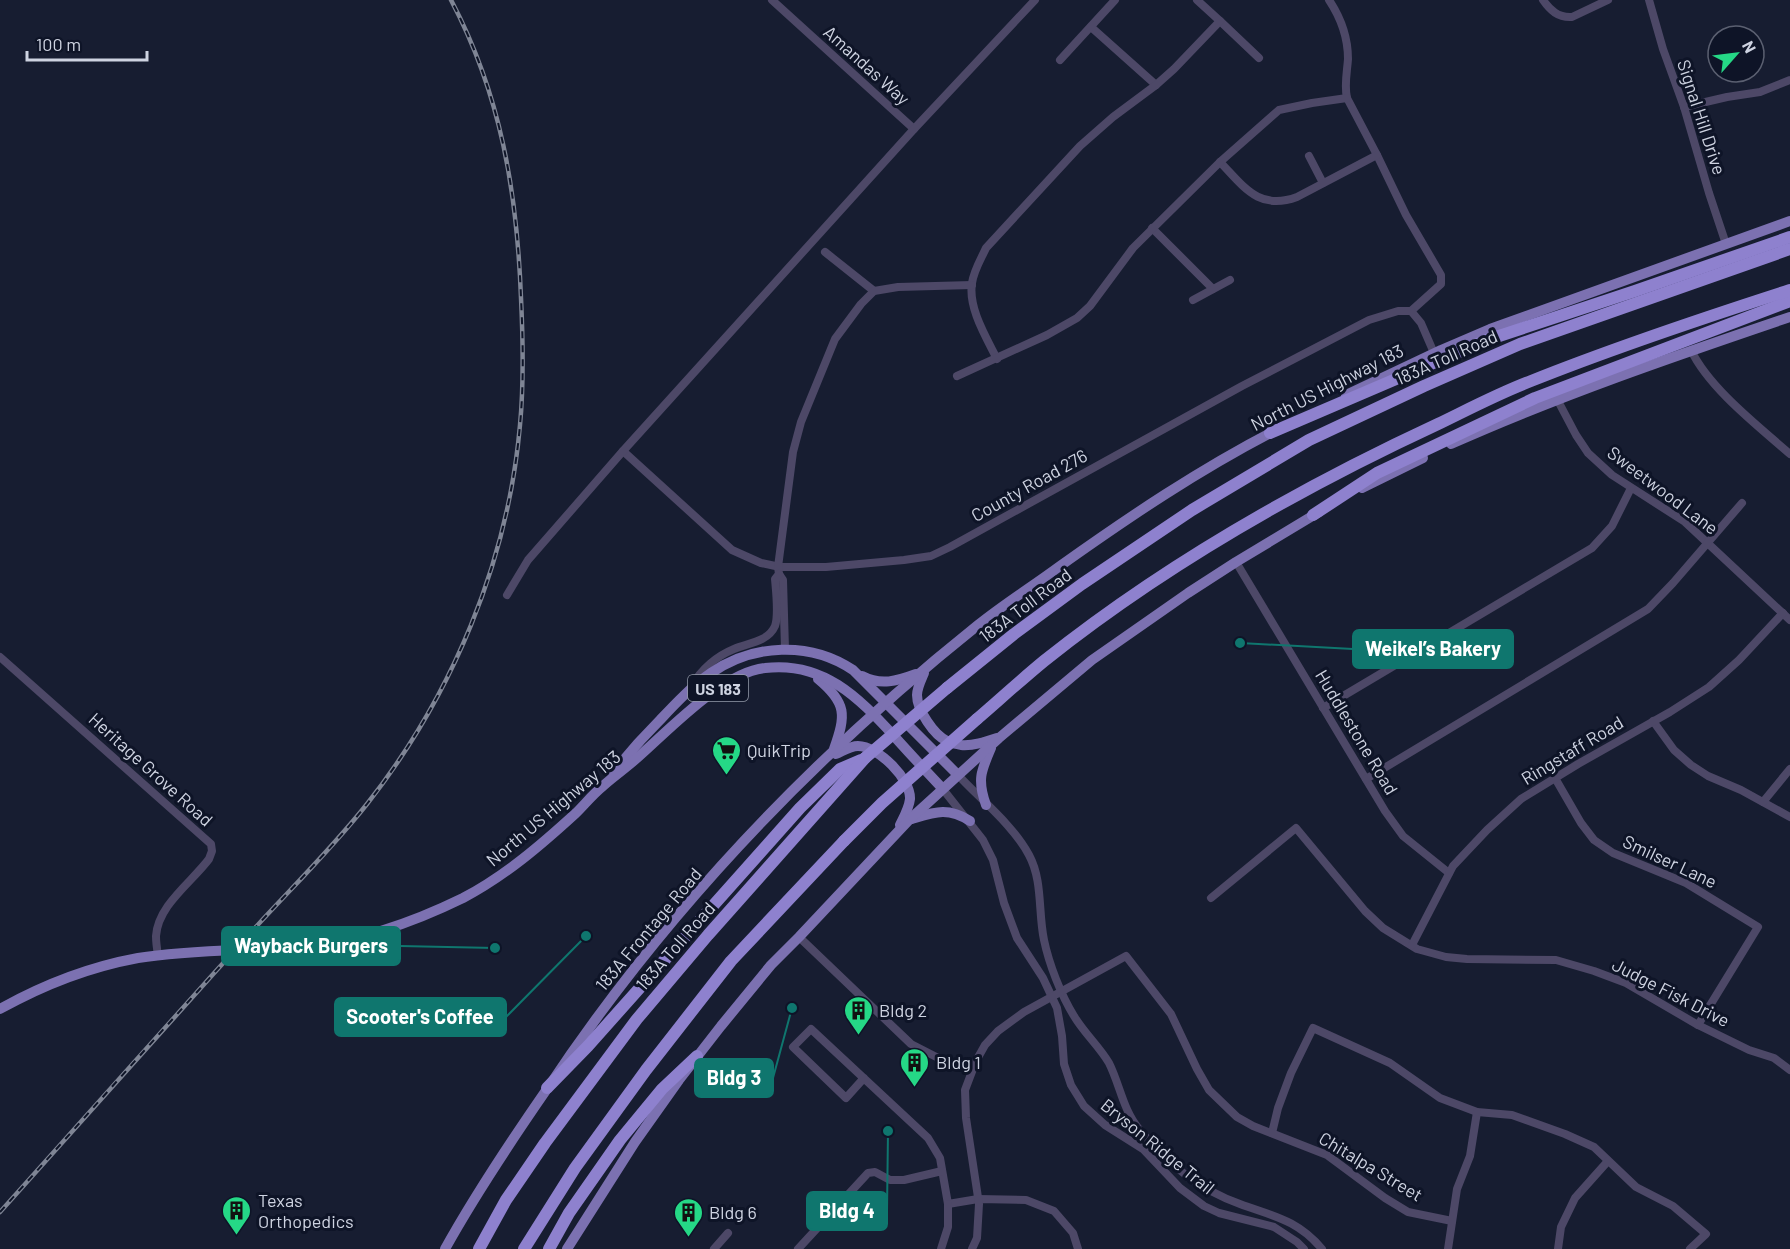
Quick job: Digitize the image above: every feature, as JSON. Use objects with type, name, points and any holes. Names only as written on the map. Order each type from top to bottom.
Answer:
[{"type":"highway","points":[[1270,433],[1487,339],[1790,237]]},
{"type":"highway","name":"183A Toll Road","points":[[479,1249],[506,1200],[545,1143],[637,1019],[708,935],[865,758],[1014,634],[1082,584],[1192,510],[1310,440],[1520,344],[1790,249]]},
{"type":"highway","points":[[524,1249],[575,1168],[646,1070],[731,961],[882,803],[1044,661],[1116,607],[1203,550],[1316,483],[1402,440],[1529,382],[1683,324],[1790,290]]},
{"type":"highway","points":[[1313,515],[1377,473],[1535,398],[1790,301]]},
{"type":"highway","points":[[547,1088],[588,1046],[800,808],[840,769],[865,758]]},
{"type":"highway","points":[[549,1249],[569,1213],[620,1140],[662,1089],[697,1056]]},
{"type":"main road","name":"North US Highway 183","points":[[925,670],[979,624],[1107,532],[1270,433],[1434,353],[1533,313],[1790,221]]},
{"type":"main road","points":[[567,1249],[635,1142],[697,1056],[771,965],[942,788],[1092,660],[1236,562],[1313,515],[1438,450],[1557,399],[1790,317]]},
{"type":"main road","name":"North US Highway 183","points":[[0,1009],[36,990],[81,973],[124,961],[201,951],[309,946],[360,937],[417,920],[499,877],[553,833],[602,786],[640,740],[690,689],[718,668],[758,652],[785,649],[808,651],[844,664],[858,673],[957,774]]},
{"type":"main road","points":[[760,668],[785,649]]},
{"type":"main road","name":"North US Highway 183","points":[[602,786],[627,768],[716,689],[732,680],[767,667],[792,669],[826,677],[848,691],[874,714],[942,788]]},
{"type":"main road","points":[[925,670],[917,696],[920,709],[930,726],[946,741],[961,745],[996,741]]},
{"type":"main road","name":"US 183","points":[[858,673],[874,681],[893,682],[925,670]]},
{"type":"main road","name":"183A Frontage Road","points":[[445,1249],[499,1159],[574,1048],[664,932],[757,828],[830,755],[925,670]]},
{"type":"main road","points":[[811,673],[832,691],[841,707],[841,727],[830,755]]},
{"type":"main road","points":[[986,804],[980,789],[980,778],[996,741]]},
{"type":"main road","points":[[830,755],[859,746],[867,748],[880,753],[902,777],[908,785],[910,802],[896,834]]},
{"type":"main road","points":[[909,820],[940,812],[956,814],[970,821]]},
{"type":"street","name":"Amandas Way","points":[[772,0],[914,129]]},
{"type":"street","points":[[507,595],[528,560],[623,451],[914,129],[1035,0]]},
{"type":"street","points":[[1060,60],[1115,0]]},
{"type":"street","points":[[1197,0],[1259,58]]},
{"type":"street","points":[[1329,0],[1342,21],[1347,38],[1348,59],[1345,89],[1347,98],[1406,215],[1442,280],[1441,284],[1411,311],[1421,323],[1434,353]]},
{"type":"street","points":[[1543,0],[1553,12],[1567,18],[1608,0]]},
{"type":"street","name":"Signal Hill Drive","points":[[1649,0],[1726,244]]},
{"type":"street","points":[[997,359],[974,308],[972,285],[977,266],[987,248],[1072,154],[1113,117],[1174,69],[1220,21]]},
{"type":"street","points":[[1091,27],[1156,85]]},
{"type":"street","points":[[1684,107],[1760,92],[1790,80]]},
{"type":"street","points":[[957,376],[1047,335],[1077,318],[1090,306],[1132,248],[1220,162],[1279,110],[1347,98]]},
{"type":"street","points":[[1220,162],[1253,195],[1275,202],[1286,201],[1377,155]]},
{"type":"street","points":[[1309,156],[1323,183]]},
{"type":"street","points":[[1152,228],[1213,289]]},
{"type":"street","points":[[825,252],[874,291]]},
{"type":"street","points":[[1193,300],[1230,280]]},
{"type":"street","points":[[690,689],[697,676],[723,655],[761,640],[771,632],[776,620],[775,579],[779,570],[793,452],[801,422],[835,339],[861,304],[874,291],[898,287],[972,285]]},
{"type":"street","name":"County Road 276","points":[[623,451],[732,550],[779,570],[931,556],[1242,386],[1359,326],[1398,311],[1411,311]]},
{"type":"street","points":[[1691,350],[1697,364],[1715,385],[1790,454]]},
{"type":"street","name":"Sweetwood Lane","points":[[1557,399],[1588,453],[1612,475],[1685,522],[1786,616]]},
{"type":"street","points":[[1323,708],[1592,548],[1611,526],[1631,488]]},
{"type":"street","points":[[1366,779],[1648,609],[1742,503]]},
{"type":"street","name":"Huddlestone Road","points":[[1236,562],[1385,811],[1403,836],[1449,873]]},
{"type":"street","points":[[779,570],[783,580],[785,649]]},
{"type":"street","name":"Ringstaff Road","points":[[1412,945],[1453,866],[1521,799],[1709,687],[1786,616]]},
{"type":"street","name":"Heritage Grove Road","points":[[0,657],[210,844],[212,851],[209,859],[170,904],[160,920],[156,936],[158,955]]},
{"type":"street","points":[[1653,721],[1674,750],[1691,765],[1707,776],[1790,817]]},
{"type":"street","points":[[1762,802],[1790,769]]},
{"type":"street","name":"Bryson Ridge Trail","points":[[957,774],[1015,834],[1033,862],[1038,882],[1044,939],[1050,960],[1073,1016],[1095,1042],[1109,1064],[1133,1121],[1170,1163],[1191,1178],[1220,1196],[1284,1219],[1308,1235],[1322,1249]]},
{"type":"street","name":"Smilser Lane","points":[[1555,778],[1581,823],[1594,840],[1613,853],[1686,883],[1758,927],[1698,1025]]},
{"type":"street","name":"Bryson Ridge Trail","points":[[942,788],[970,821],[993,860],[1004,903],[1017,939],[1043,978],[1057,1008],[1064,1064],[1071,1085],[1084,1106],[1094,1117],[1143,1149],[1180,1188],[1204,1206],[1219,1213],[1274,1227],[1304,1249]]},
{"type":"street","name":"Judge Fisk Drive","points":[[1211,898],[1296,828],[1365,911],[1383,928],[1418,949],[1446,957],[1556,960],[1594,971],[1626,983],[1698,1025],[1749,1050],[1774,1058],[1790,1070]]},
{"type":"street","points":[[799,937],[911,1044],[948,1063],[971,1069],[965,1090],[966,1118],[978,1199],[977,1238],[972,1249]]},
{"type":"street","name":"Chitalpa Street","points":[[971,1069],[985,1045],[998,1031],[1024,1012],[1126,956],[1170,1014],[1209,1090],[1237,1117],[1253,1126],[1327,1155],[1408,1212],[1452,1221]]},
{"type":"street","points":[[1272,1133],[1278,1108],[1291,1073],[1313,1028],[1390,1063],[1440,1098],[1477,1112],[1512,1115],[1565,1134],[1594,1148],[1636,1187],[1673,1206],[1706,1234],[1690,1249]]},
{"type":"street","points":[[864,1078],[846,1098],[794,1047],[811,1029],[864,1078],[928,1138],[940,1158],[948,1204],[948,1227],[941,1249]]},
{"type":"street","points":[[1448,1249],[1458,1189],[1470,1156],[1477,1112]]},
{"type":"street","points":[[1558,1249],[1561,1227],[1575,1198],[1608,1161]]},
{"type":"street","points":[[798,1249],[868,1173],[875,1172],[890,1180],[904,1180],[942,1171]]},
{"type":"street","points":[[948,1204],[978,1199],[1026,1200],[1054,1212],[1073,1233],[1078,1249]]},
{"type":"street","points":[[714,1249],[728,1233]]},
{"type":"railway","points":[[0,1212],[367,804],[425,718],[450,673],[489,577],[503,527],[520,425],[523,377],[519,259],[510,182],[494,108],[468,36],[451,0]]},
{"type":"place","name":"Weikel’s Bakery","points":[[1240,643]]},
{"type":"place","name":"QuikTrip","points":[[726,776]]},
{"type":"place","name":"Scooter's Coffee","points":[[586,936]]},
{"type":"place","name":"Wayback Burgers","points":[[495,948]]},
{"type":"place","name":"Bldg 3","points":[[792,1008]]},
{"type":"place","name":"Bldg 2","points":[[858,1036]]},
{"type":"place","name":"Bldg 1","points":[[915,1088]]},
{"type":"place","name":"Bldg 4","points":[[888,1131]]},
{"type":"place","name":"Texas Orthopedics","points":[[237,1236]]},
{"type":"place","name":"Bldg 6","points":[[688,1238]]}]
